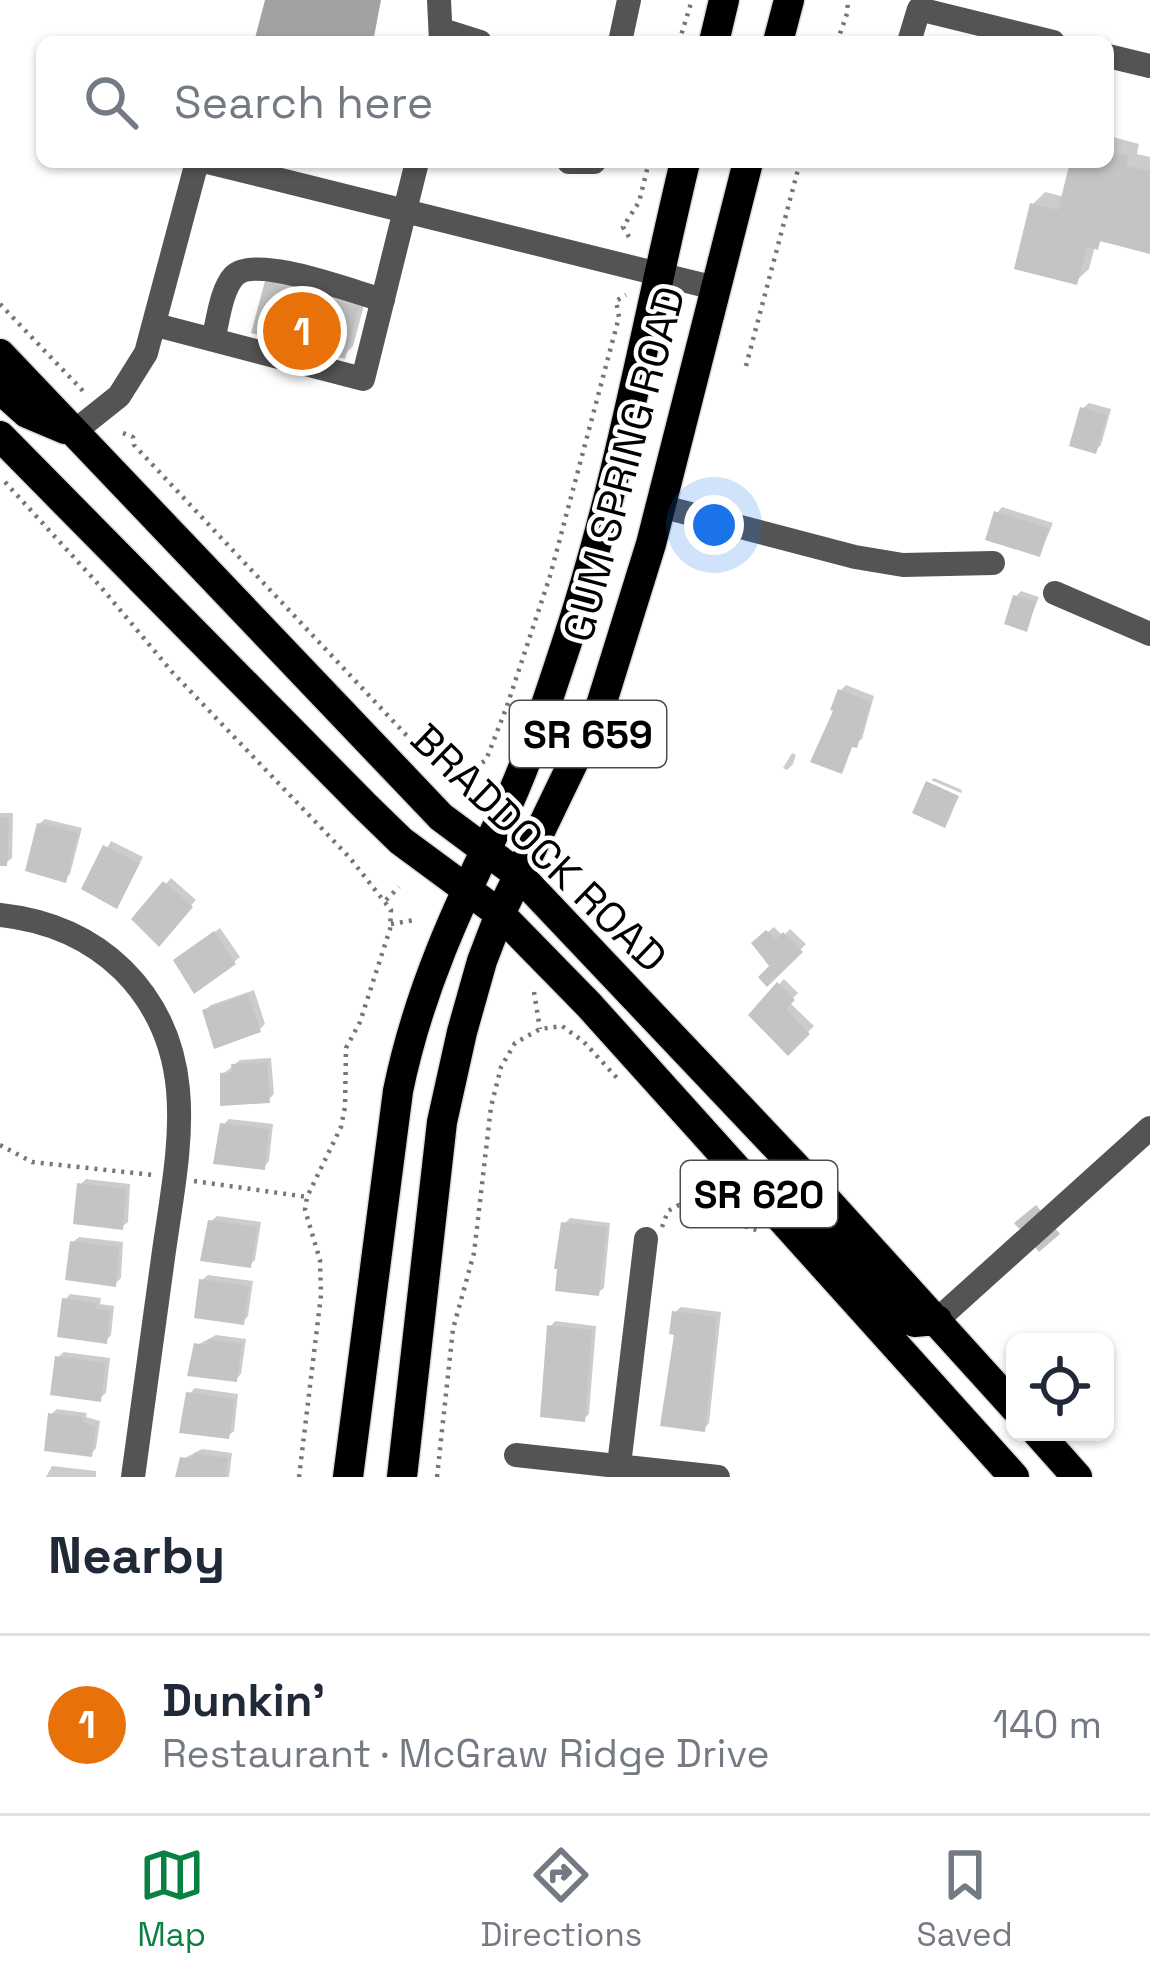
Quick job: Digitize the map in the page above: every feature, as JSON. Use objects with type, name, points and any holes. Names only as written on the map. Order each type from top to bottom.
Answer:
[{"type":"main road","points":[[715,36],[724,0]]},
{"type":"main road","points":[[780,36],[789,0]]},
{"type":"main road","name":"GUM SPRING ROAD","points":[[348,1477],[398,1090],[421,1000],[466,888],[501,819],[579,603],[684,168]]},
{"type":"main road","name":"GUM SPRING ROAD","points":[[402,1477],[442,1122],[477,977],[500,914],[602,704],[660,506],[746,168]]},
{"type":"main road","name":"BRADDOCK ROAD","points":[[0,354],[441,817],[519,875],[1006,1398]]},
{"type":"main road","points":[[0,389],[27,413],[54,427],[75,431]]},
{"type":"main road","name":"BRADDOCK ROAD","points":[[5,459],[401,841],[500,914],[590,1005],[765,1220],[1014,1477]]},
{"type":"main road","points":[[765,1220],[800,1213],[914,1322],[937,1320]]},
{"type":"main road","points":[[1044,1441],[1077,1477]]},
{"type":"street","points":[[440,0],[441,36]]},
{"type":"street","points":[[621,36],[629,0]]},
{"type":"street","points":[[911,36],[919,9],[1029,36]]},
{"type":"street","points":[[1114,57],[1150,66]]},
{"type":"street","points":[[75,431],[119,397],[146,353],[195,168]]},
{"type":"street","points":[[234,168],[716,288]]},
{"type":"street","points":[[156,325],[363,379],[416,168]]},
{"type":"street","points":[[213,340],[229,280],[242,269],[264,267],[382,300]]},
{"type":"street","points":[[660,506],[855,557],[903,565],[993,563]]},
{"type":"street","points":[[1055,593],[1150,634]]},
{"type":"street","points":[[0,915],[29,918],[71,932],[109,956],[139,986],[162,1021],[176,1065],[180,1112],[174,1177],[133,1477]]},
{"type":"street","points":[[937,1320],[1150,1127]]},
{"type":"street","points":[[619,1465],[654,1235]]},
{"type":"street","points":[[516,1455],[718,1477]]},
{"type":"path","points":[[681,36],[692,0]]},
{"type":"path","points":[[839,36],[847,0]]},
{"type":"path","points":[[629,237],[623,227],[639,202],[648,168]]},
{"type":"path","points":[[746,365],[798,168]]},
{"type":"path","points":[[123,434],[133,436],[134,445],[439,770],[455,776],[469,773],[486,760],[550,576],[619,317],[616,302],[626,295]]},
{"type":"path","points":[[0,304],[84,392]]},
{"type":"path","points":[[5,459],[100,586],[173,673],[386,900],[391,924],[360,1022],[346,1048],[341,1127],[305,1210],[320,1260],[321,1295],[299,1477]]},
{"type":"path","points":[[455,776],[457,787]]},
{"type":"path","points":[[386,900],[399,887]]},
{"type":"path","points":[[391,924],[415,920]]},
{"type":"path","points":[[534,992],[540,1028]]},
{"type":"path","points":[[654,1235],[665,1215],[679,1205],[765,1220]]},
{"type":"shaded area","points":[[265,0],[381,0],[374,36],[256,36]]},
{"type":"building","points":[[1114,152],[1129,156],[1126,166],[1150,171],[1150,254],[1100,241],[1098,250],[1087,247],[1077,285],[1014,269],[1030,203],[1058,210],[1068,168],[1114,168]]},
{"type":"building","points":[[265,281],[359,307],[345,359],[251,333]]},
{"type":"building","points":[[1080,407],[1107,415],[1096,454],[1069,446]]},
{"type":"building","points":[[994,511],[1049,528],[1040,557],[985,540]]},
{"type":"building","points":[[1013,595],[1036,602],[1027,632],[1004,624]]},
{"type":"building","points":[[838,689],[871,702],[857,748],[852,747],[842,774],[810,762]]},
{"type":"building","points":[[926,781],[959,796],[945,828],[912,813]]},
{"type":"building","points":[[0,817],[9,818],[7,866],[0,866]]},
{"type":"building","points":[[37,823],[78,833],[66,883],[25,871]]},
{"type":"building","points":[[103,845],[140,863],[117,909],[81,889]]},
{"type":"building","points":[[163,881],[193,907],[159,947],[131,919]]},
{"type":"building","points":[[766,930],[776,939],[783,932],[803,952],[767,987],[758,977],[769,966],[751,943]]},
{"type":"building","points":[[214,931],[236,964],[194,994],[173,960]]},
{"type":"building","points":[[777,982],[795,1000],[786,1009],[810,1034],[788,1056],[748,1015]]},
{"type":"building","points":[[248,994],[261,1032],[214,1049],[202,1010]]},
{"type":"building","points":[[267,1062],[270,1103],[220,1106],[220,1073],[232,1072],[231,1064]]},
{"type":"building","points":[[220,1123],[269,1129],[265,1170],[213,1164]]},
{"type":"building","points":[[77,1183],[126,1189],[123,1230],[73,1224]]},
{"type":"building","points":[[1036,1205],[1060,1234],[1039,1252],[1014,1223]]},
{"type":"building","points":[[208,1220],[257,1227],[251,1268],[200,1261]]},
{"type":"building","points":[[561,1222],[607,1227],[599,1296],[555,1291]]},
{"type":"building","points":[[70,1241],[119,1247],[116,1287],[65,1280]]},
{"type":"building","points":[[199,1279],[249,1286],[244,1325],[194,1318]]},
{"type":"building","points":[[62,1298],[97,1303],[96,1309],[110,1311],[107,1344],[57,1337]]},
{"type":"building","points":[[672,1311],[717,1317],[705,1432],[660,1426],[674,1335],[669,1334]]},
{"type":"building","points":[[547,1325],[592,1330],[585,1422],[540,1417]]},
{"type":"building","points":[[208,1339],[242,1344],[237,1382],[187,1376],[194,1343],[207,1345]]},
{"type":"building","points":[[55,1356],[106,1363],[101,1402],[50,1395]]},
{"type":"building","points":[[186,1392],[235,1399],[229,1439],[179,1433]]},
{"type":"building","points":[[48,1413],[83,1417],[82,1422],[96,1426],[92,1457],[44,1451]]},
{"type":"building","points":[[194,1453],[228,1458],[226,1477],[175,1477],[180,1457],[193,1459]]},
{"type":"place","name":"Dunkin'","points":[[302,331]]}]
